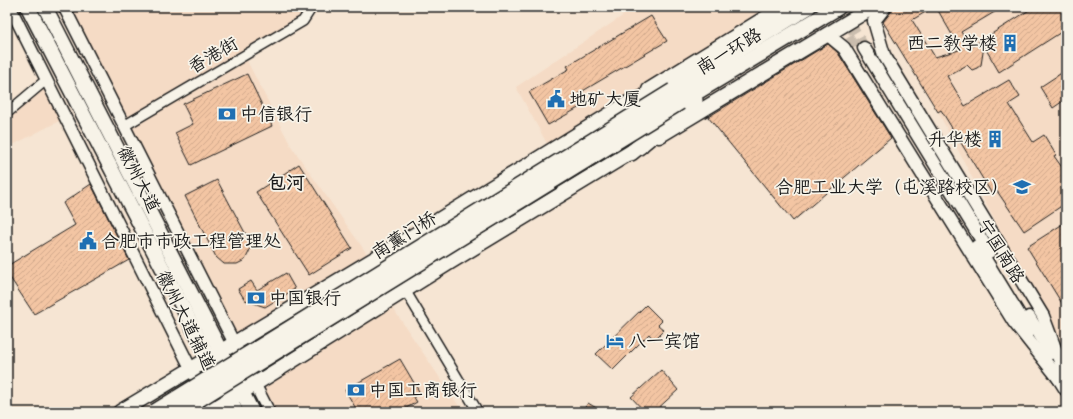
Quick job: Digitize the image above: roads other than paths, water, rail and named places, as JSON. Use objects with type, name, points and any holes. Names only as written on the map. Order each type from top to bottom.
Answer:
[{"type":"highway","name":"南一环路","points":[[677,97],[709,69],[808,7]]},
{"type":"highway","name":"南一环路","points":[[677,97],[726,74],[838,7]]},
{"type":"highway","points":[[621,108],[709,69]]},
{"type":"highway","points":[[630,153],[726,74]]},
{"type":"highway","name":"南薰门桥","points":[[155,412],[677,97]]},
{"type":"highway","name":"南薰门桥","points":[[178,412],[677,97]]},
{"type":"main road","name":"徽州大道","points":[[28,7],[215,355]]},
{"type":"main road","name":"徽州大道","points":[[45,7],[215,355],[236,396],[252,412]]},
{"type":"main road","points":[[120,412],[421,231],[783,7]]},
{"type":"main road","points":[[213,411],[405,290],[873,7]]},
{"type":"main road","points":[[885,7],[874,21],[884,55],[1043,316],[1064,381]]},
{"type":"main road","points":[[827,34],[844,48],[1014,322],[1064,381]]},
{"type":"main road","name":"宁国南路","points":[[859,49],[1064,381]]},
{"type":"main road","name":"徽州大道","points":[[236,396],[236,412]]},
{"type":"street","name":"徽州大道辅道","points":[[10,7],[213,411]]},
{"type":"street","name":"徽州大道辅道","points":[[64,7],[269,412]]},
{"type":"street","name":"香港街","points":[[124,126],[303,21],[312,7]]},
{"type":"street","points":[[7,113],[46,80]]},
{"type":"street","points":[[405,290],[478,412]]},
{"type":"tunnel","points":[[829,7],[855,50]]},
{"type":"tunnel","points":[[840,7],[864,48]]},
{"type":"place","name":"西二教学楼","points":[[1010,43]]},
{"type":"place","name":"地矿大厦","points":[[556,99]]},
{"type":"place","name":"中信银行","points":[[227,114]]},
{"type":"place","name":"升华楼","points":[[995,139]]},
{"type":"place","name":"合肥工业大学（屯溪路校区）","points":[[1022,187]]},
{"type":"place","name":"合肥市市政工程管理处","points":[[88,241]]},
{"type":"place","name":"中国银行","points":[[256,298]]},
{"type":"place","name":"八一宾馆","points":[[615,341]]},
{"type":"place","name":"中国工商银行","points":[[356,390]]},
{"type":"district","name":"包河","points":[[286,182]]}]
